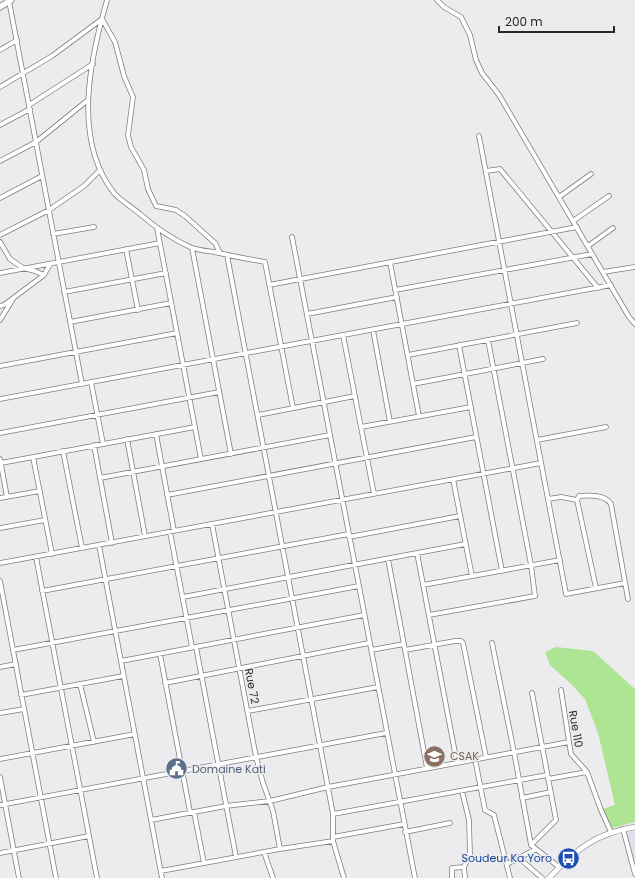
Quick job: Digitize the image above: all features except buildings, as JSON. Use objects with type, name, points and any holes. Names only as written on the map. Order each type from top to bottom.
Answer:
[{"type":"main road","points":[[0,7],[10,1]]},
{"type":"street","points":[[107,0],[93,64],[88,100],[90,133],[95,158],[100,170],[115,194],[157,228],[192,248],[265,262],[292,408]]},
{"type":"street","points":[[437,0],[444,7],[461,17],[470,35],[476,60],[482,73],[500,95],[629,317],[635,324]]},
{"type":"street","points":[[10,1],[16,40],[82,384]]},
{"type":"street","points":[[0,87],[52,56],[102,19]]},
{"type":"street","points":[[102,19],[115,42],[124,76],[133,97],[128,135],[131,147],[144,170],[148,189],[156,206],[176,210],[215,243],[220,254]]},
{"type":"street","points":[[0,50],[16,40]]},
{"type":"street","points":[[0,125],[93,64]]},
{"type":"street","points":[[0,161],[36,142],[88,100]]},
{"type":"street","points":[[479,136],[566,594],[625,583]]},
{"type":"street","points":[[0,235],[49,210],[84,186],[100,170]]},
{"type":"street","points":[[486,171],[500,170],[598,288]]},
{"type":"street","points":[[559,197],[591,174]]},
{"type":"street","points":[[0,198],[42,176]]},
{"type":"street","points":[[573,221],[609,196]]},
{"type":"street","points":[[53,234],[94,227]]},
{"type":"street","points":[[157,228],[201,459]]},
{"type":"street","points":[[269,285],[577,228]]},
{"type":"street","points":[[588,246],[613,228]]},
{"type":"street","points":[[292,237],[415,878]]},
{"type":"street","points":[[0,242],[10,259],[23,268],[44,275]]},
{"type":"street","points":[[0,273],[160,243]]},
{"type":"street","points":[[192,248],[231,454]]},
{"type":"street","points":[[126,249],[138,310]]},
{"type":"street","points":[[395,290],[592,254]]},
{"type":"street","points":[[227,255],[333,814],[333,839],[344,878]]},
{"type":"street","points":[[390,262],[419,416]]},
{"type":"street","points":[[0,306],[4,305],[44,275],[50,264]]},
{"type":"street","points":[[603,272],[635,267]]},
{"type":"street","points":[[64,292],[166,273]]},
{"type":"street","points":[[0,399],[611,285]]},
{"type":"street","points":[[0,320],[15,296]]},
{"type":"street","points":[[307,314],[397,298]]},
{"type":"street","points":[[70,322],[171,303]]},
{"type":"street","points":[[408,355],[577,323]]},
{"type":"street","points":[[373,330],[390,422]]},
{"type":"street","points":[[0,366],[177,333]]},
{"type":"street","points":[[343,335],[374,494]]},
{"type":"street","points":[[429,615],[532,597],[535,596],[536,593],[488,340]]},
{"type":"street","points":[[459,345],[502,571]]},
{"type":"street","points":[[413,384],[543,359]]},
{"type":"street","points":[[91,382],[103,444]]},
{"type":"street","points":[[0,433],[219,392]]},
{"type":"street","points":[[258,415],[355,396]]},
{"type":"street","points":[[361,427],[470,407]]},
{"type":"street","points":[[7,497],[0,461],[33,457],[195,426]]},
{"type":"street","points":[[537,440],[606,427]]},
{"type":"street","points":[[156,434],[167,494],[177,566],[187,618],[202,676],[236,857]]},
{"type":"street","points":[[100,478],[330,435]]},
{"type":"street","points":[[167,494],[476,437]]},
{"type":"street","points":[[127,439],[145,536]]},
{"type":"street","points":[[94,445],[112,542]]},
{"type":"street","points":[[63,451],[82,548]]},
{"type":"street","points":[[33,457],[52,554]]},
{"type":"street","points":[[0,564],[541,463]]},
{"type":"street","points":[[453,479],[472,576]]},
{"type":"street","points":[[0,498],[40,491]]},
{"type":"street","points":[[577,500],[579,496],[586,495],[602,496],[609,500],[611,504],[628,599]]},
{"type":"street","points":[[548,499],[561,497],[577,500]]},
{"type":"street","points":[[577,500],[596,588]]},
{"type":"street","points":[[42,591],[282,546],[460,516]]},
{"type":"street","points":[[0,528],[45,520]]},
{"type":"street","name":"Rue 72","points":[[212,524],[256,757],[263,784],[270,801],[280,849]]},
{"type":"street","points":[[183,597],[466,544]]},
{"type":"street","points":[[99,545],[162,878]]},
{"type":"street","points":[[417,553],[457,763]]},
{"type":"street","points":[[36,557],[97,878]]},
{"type":"street","points":[[388,558],[428,768]]},
{"type":"street","points":[[423,585],[560,560]]},
{"type":"street","points":[[0,581],[56,878]]},
{"type":"street","points":[[13,650],[359,586]]},
{"type":"street","points":[[121,661],[364,616]]},
{"type":"street","points":[[405,650],[455,641],[461,641],[463,643],[486,757]]},
{"type":"street","points":[[166,683],[369,643]]},
{"type":"street","points":[[492,643],[531,845],[559,867]]},
{"type":"street","points":[[371,650],[404,644]]},
{"type":"street","points":[[160,654],[182,771],[204,863]]},
{"type":"street","points":[[0,666],[16,664]]},
{"type":"street","points":[[22,695],[124,676]]},
{"type":"street","points":[[80,684],[94,742]]},
{"type":"street","points":[[248,711],[378,687]]},
{"type":"street","name":"Rue 110","points":[[561,690],[571,754],[587,772],[611,832]]},
{"type":"street","points":[[531,845],[556,820],[532,693]]},
{"type":"street","points":[[0,713],[24,709]]},
{"type":"street","points":[[0,805],[386,733]]},
{"type":"street","points":[[0,760],[135,734]]},
{"type":"street","points":[[151,820],[226,806],[270,801],[328,787],[569,742]]},
{"type":"street","points":[[475,759],[485,810],[494,815],[510,878]]},
{"type":"street","points":[[333,814],[518,780],[587,772]]},
{"type":"street","points":[[0,777],[19,878]]},
{"type":"street","points":[[462,790],[469,820],[470,855],[464,867],[465,878]]},
{"type":"street","points":[[522,798],[551,792]]},
{"type":"street","points":[[405,832],[450,823]]},
{"type":"street","points":[[160,871],[333,839],[404,824]]},
{"type":"street","points":[[549,878],[559,867],[596,838],[611,832],[635,827]]},
{"type":"street","points":[[623,829],[635,872]]},
{"type":"street","points":[[0,853],[89,836]]},
{"type":"street","points":[[507,864],[536,848]]},
{"type":"street","points":[[264,852],[273,878]]},
{"type":"street","points":[[519,858],[542,878]]},
{"type":"street","points":[[452,878],[452,868],[464,867]]},
{"type":"shaded area","points":[[635,831],[635,868],[626,833]]},
{"type":"green space","points":[[556,647],[593,651],[635,689],[635,822],[612,828],[603,809],[615,805],[598,733],[585,699],[550,665],[545,652]]},
{"type":"place","name":"CSAK","points":[[434,756]]},
{"type":"place","name":"Domaine Kati","points":[[176,769]]},
{"type":"place","name":"Soudeur Ka Yoro","points":[[568,858]]}]
